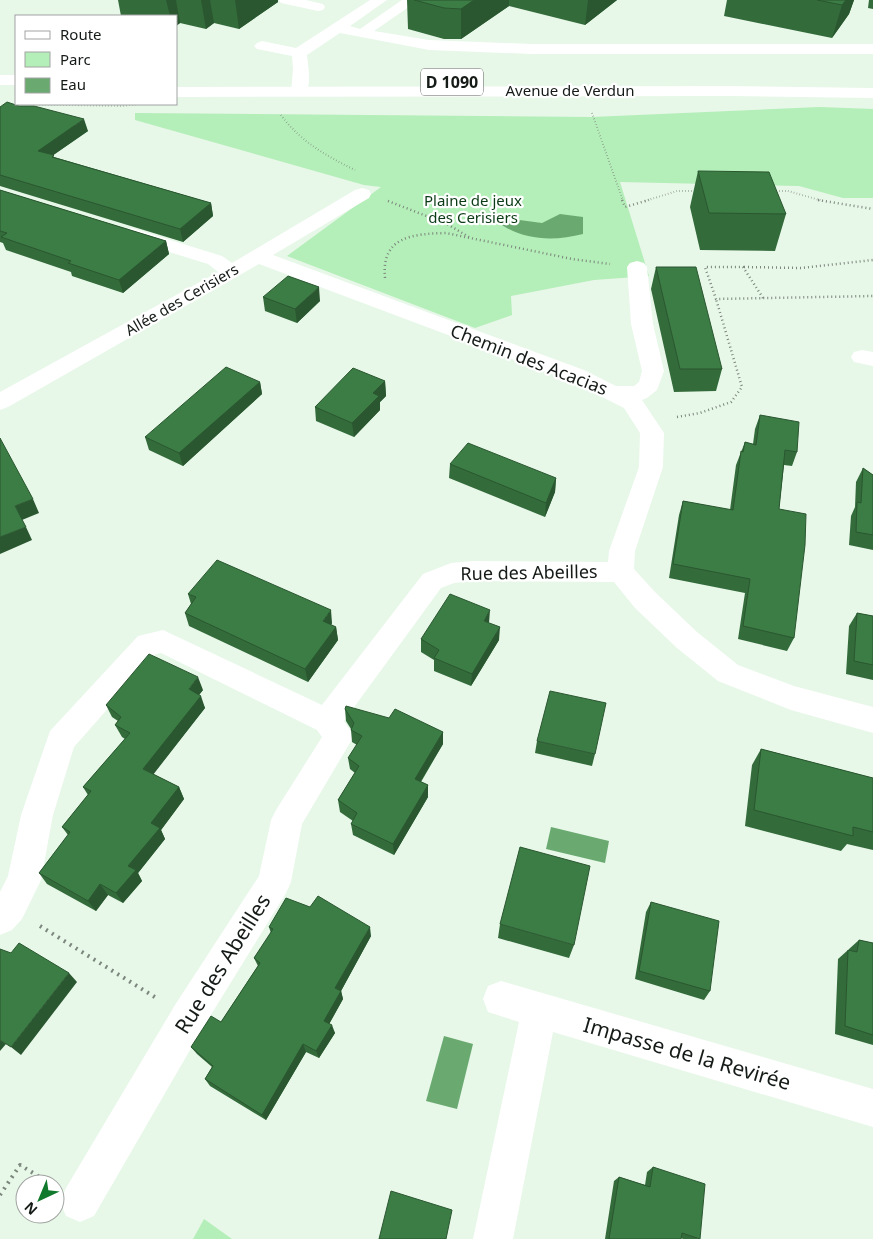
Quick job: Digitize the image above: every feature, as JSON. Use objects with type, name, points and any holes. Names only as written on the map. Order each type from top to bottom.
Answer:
[{"type":"street","points":[[286,0],[318,8]]},
{"type":"street","points":[[262,46],[299,53],[380,0]]},
{"type":"street","points":[[360,33],[412,0]]},
{"type":"street","points":[[338,28],[428,45],[532,49],[873,49]]},
{"type":"street","points":[[299,53],[300,87]]},
{"type":"street","points":[[0,80],[15,80]]},
{"type":"street","name":"Avenue de Verdun","points":[[178,81],[300,87],[873,92]]},
{"type":"street","name":"Avenue de Verdun","points":[[178,92],[300,87],[873,84]]},
{"type":"street","points":[[0,91],[15,91]]},
{"type":"street","name":"Allée des Cerisiers","points":[[0,402],[232,272],[366,190]]},
{"type":"street","points":[[116,229],[215,260],[232,272]]},
{"type":"street","name":"Chemin des Acacias","points":[[257,256],[576,375],[632,403],[643,416],[652,433],[650,467],[632,529],[622,551],[621,572]]},
{"type":"street","points":[[614,393],[639,393],[649,386],[652,371],[642,324],[637,267]]},
{"type":"street","name":"Rue des Abeilles","points":[[80,1202],[188,1018],[274,882],[286,820],[339,736],[327,721],[432,581],[450,574],[474,571],[621,572]]},
{"type":"street","points":[[621,572],[645,600],[687,640],[728,673],[791,698],[873,720]]},
{"type":"street","points":[[5,912],[24,880],[37,815],[61,740],[148,644],[163,641],[327,721]]},
{"type":"street","name":"Impasse de la Revirée","points":[[501,999],[873,1108]]},
{"type":"street","points":[[493,1239],[539,1011]]},
{"type":"path","points":[[70,105],[130,105]]},
{"type":"path","points":[[281,111],[281,115],[287,124],[315,149],[372,180],[366,190],[373,195],[447,224],[471,238]]},
{"type":"path","points":[[592,114],[625,207],[677,192],[703,191]]},
{"type":"path","points":[[771,191],[788,191],[830,203],[873,209]]},
{"type":"path","points":[[393,307],[383,260],[389,249],[411,235],[446,233],[572,260],[637,267]]},
{"type":"path","points":[[643,416],[674,418],[700,413],[731,402],[742,387],[705,268],[801,268],[873,260]]},
{"type":"path","points":[[743,267],[763,298]]},
{"type":"path","points":[[716,299],[873,296]]},
{"type":"path","points":[[5,912],[188,1018]]},
{"type":"path","points":[[0,1195],[20,1165],[35,1174]]},
{"type":"green space","name":"Plaine de jeux des Cerisiers","points":[[819,107],[873,109],[873,198],[843,198],[799,186],[620,182],[649,276],[594,280],[511,296],[512,315],[475,328],[287,256],[381,187],[364,185],[135,120],[135,113],[592,117]]},
{"type":"green space","points":[[204,1219],[232,1239],[193,1239]]},
{"type":"water","points":[[560,214],[583,217],[583,234],[562,238],[531,237],[502,225],[512,219],[542,223]]},
{"type":"water","points":[[551,827],[609,841],[605,863],[546,849]]},
{"type":"water","points":[[444,1036],[473,1044],[457,1109],[426,1101]]},
{"type":"building","points":[[414,0],[474,0],[461,9],[444,8]]},
{"type":"building","points":[[817,0],[846,0],[842,5]]},
{"type":"building","points":[[7,102],[19,106],[34,106],[84,119],[38,151],[54,155],[52,157],[211,203],[180,229],[0,175],[0,107]]},
{"type":"building","points":[[698,171],[769,172],[786,214],[709,213]]},
{"type":"building","points":[[0,190],[166,241],[119,280],[1,237],[7,233],[0,231]]},
{"type":"building","points":[[656,267],[696,267],[722,369],[680,369]]},
{"type":"building","points":[[288,276],[319,287],[295,309],[263,297]]},
{"type":"building","points":[[226,367],[260,382],[179,453],[145,437]]},
{"type":"building","points":[[353,368],[385,381],[373,393],[379,396],[352,423],[315,407]]},
{"type":"building","points":[[760,415],[799,422],[797,452],[785,450],[779,509],[806,514],[805,545],[794,638],[743,626],[750,579],[673,564],[683,501],[733,510],[741,451],[743,452],[745,442],[756,445]]},
{"type":"building","points":[[0,438],[33,499],[15,506],[26,527],[0,537]]},
{"type":"building","points":[[468,443],[556,478],[546,503],[450,464]]},
{"type":"building","points":[[863,468],[873,475],[873,535],[856,532],[857,502],[861,503]]},
{"type":"building","points":[[217,560],[331,610],[323,621],[336,627],[305,669],[185,613],[196,597],[188,594]]},
{"type":"building","points":[[450,594],[490,610],[484,621],[500,627],[472,674],[434,658],[439,650],[421,639]]},
{"type":"building","points":[[857,613],[873,616],[873,665],[854,661]]},
{"type":"building","points":[[149,654],[198,677],[189,689],[201,696],[143,769],[179,787],[151,823],[160,828],[128,866],[136,870],[116,893],[100,884],[88,901],[39,873],[70,832],[62,827],[91,791],[83,787],[130,733],[115,725],[121,717],[106,705]]},
{"type":"building","points":[[550,691],[606,703],[595,754],[537,741]]},
{"type":"building","points":[[346,706],[389,718],[395,709],[443,732],[415,779],[428,785],[393,844],[351,824],[357,813],[338,800],[359,766],[348,758],[362,736],[351,730],[354,723],[345,709]]},
{"type":"building","points":[[761,749],[873,778],[873,832],[853,827],[853,836],[754,810]]},
{"type":"building","points":[[520,847],[590,866],[574,945],[500,924]]},
{"type":"building","points":[[318,896],[370,927],[335,988],[341,991],[324,1021],[332,1025],[316,1051],[303,1044],[262,1115],[205,1079],[213,1066],[191,1047],[211,1016],[221,1022],[260,963],[254,958],[273,929],[269,927],[286,898],[310,907]]},
{"type":"building","points":[[651,902],[719,921],[710,991],[639,971]]},
{"type":"building","points":[[859,940],[873,943],[873,1035],[845,1026],[848,950],[857,952]]},
{"type":"building","points":[[19,943],[69,973],[11,1047],[0,1040],[0,949],[11,953]]},
{"type":"building","points":[[653,1167],[705,1184],[700,1239],[682,1233],[681,1239],[609,1239],[619,1177],[650,1187]]},
{"type":"building","points":[[391,1191],[452,1210],[446,1239],[379,1239]]}]
